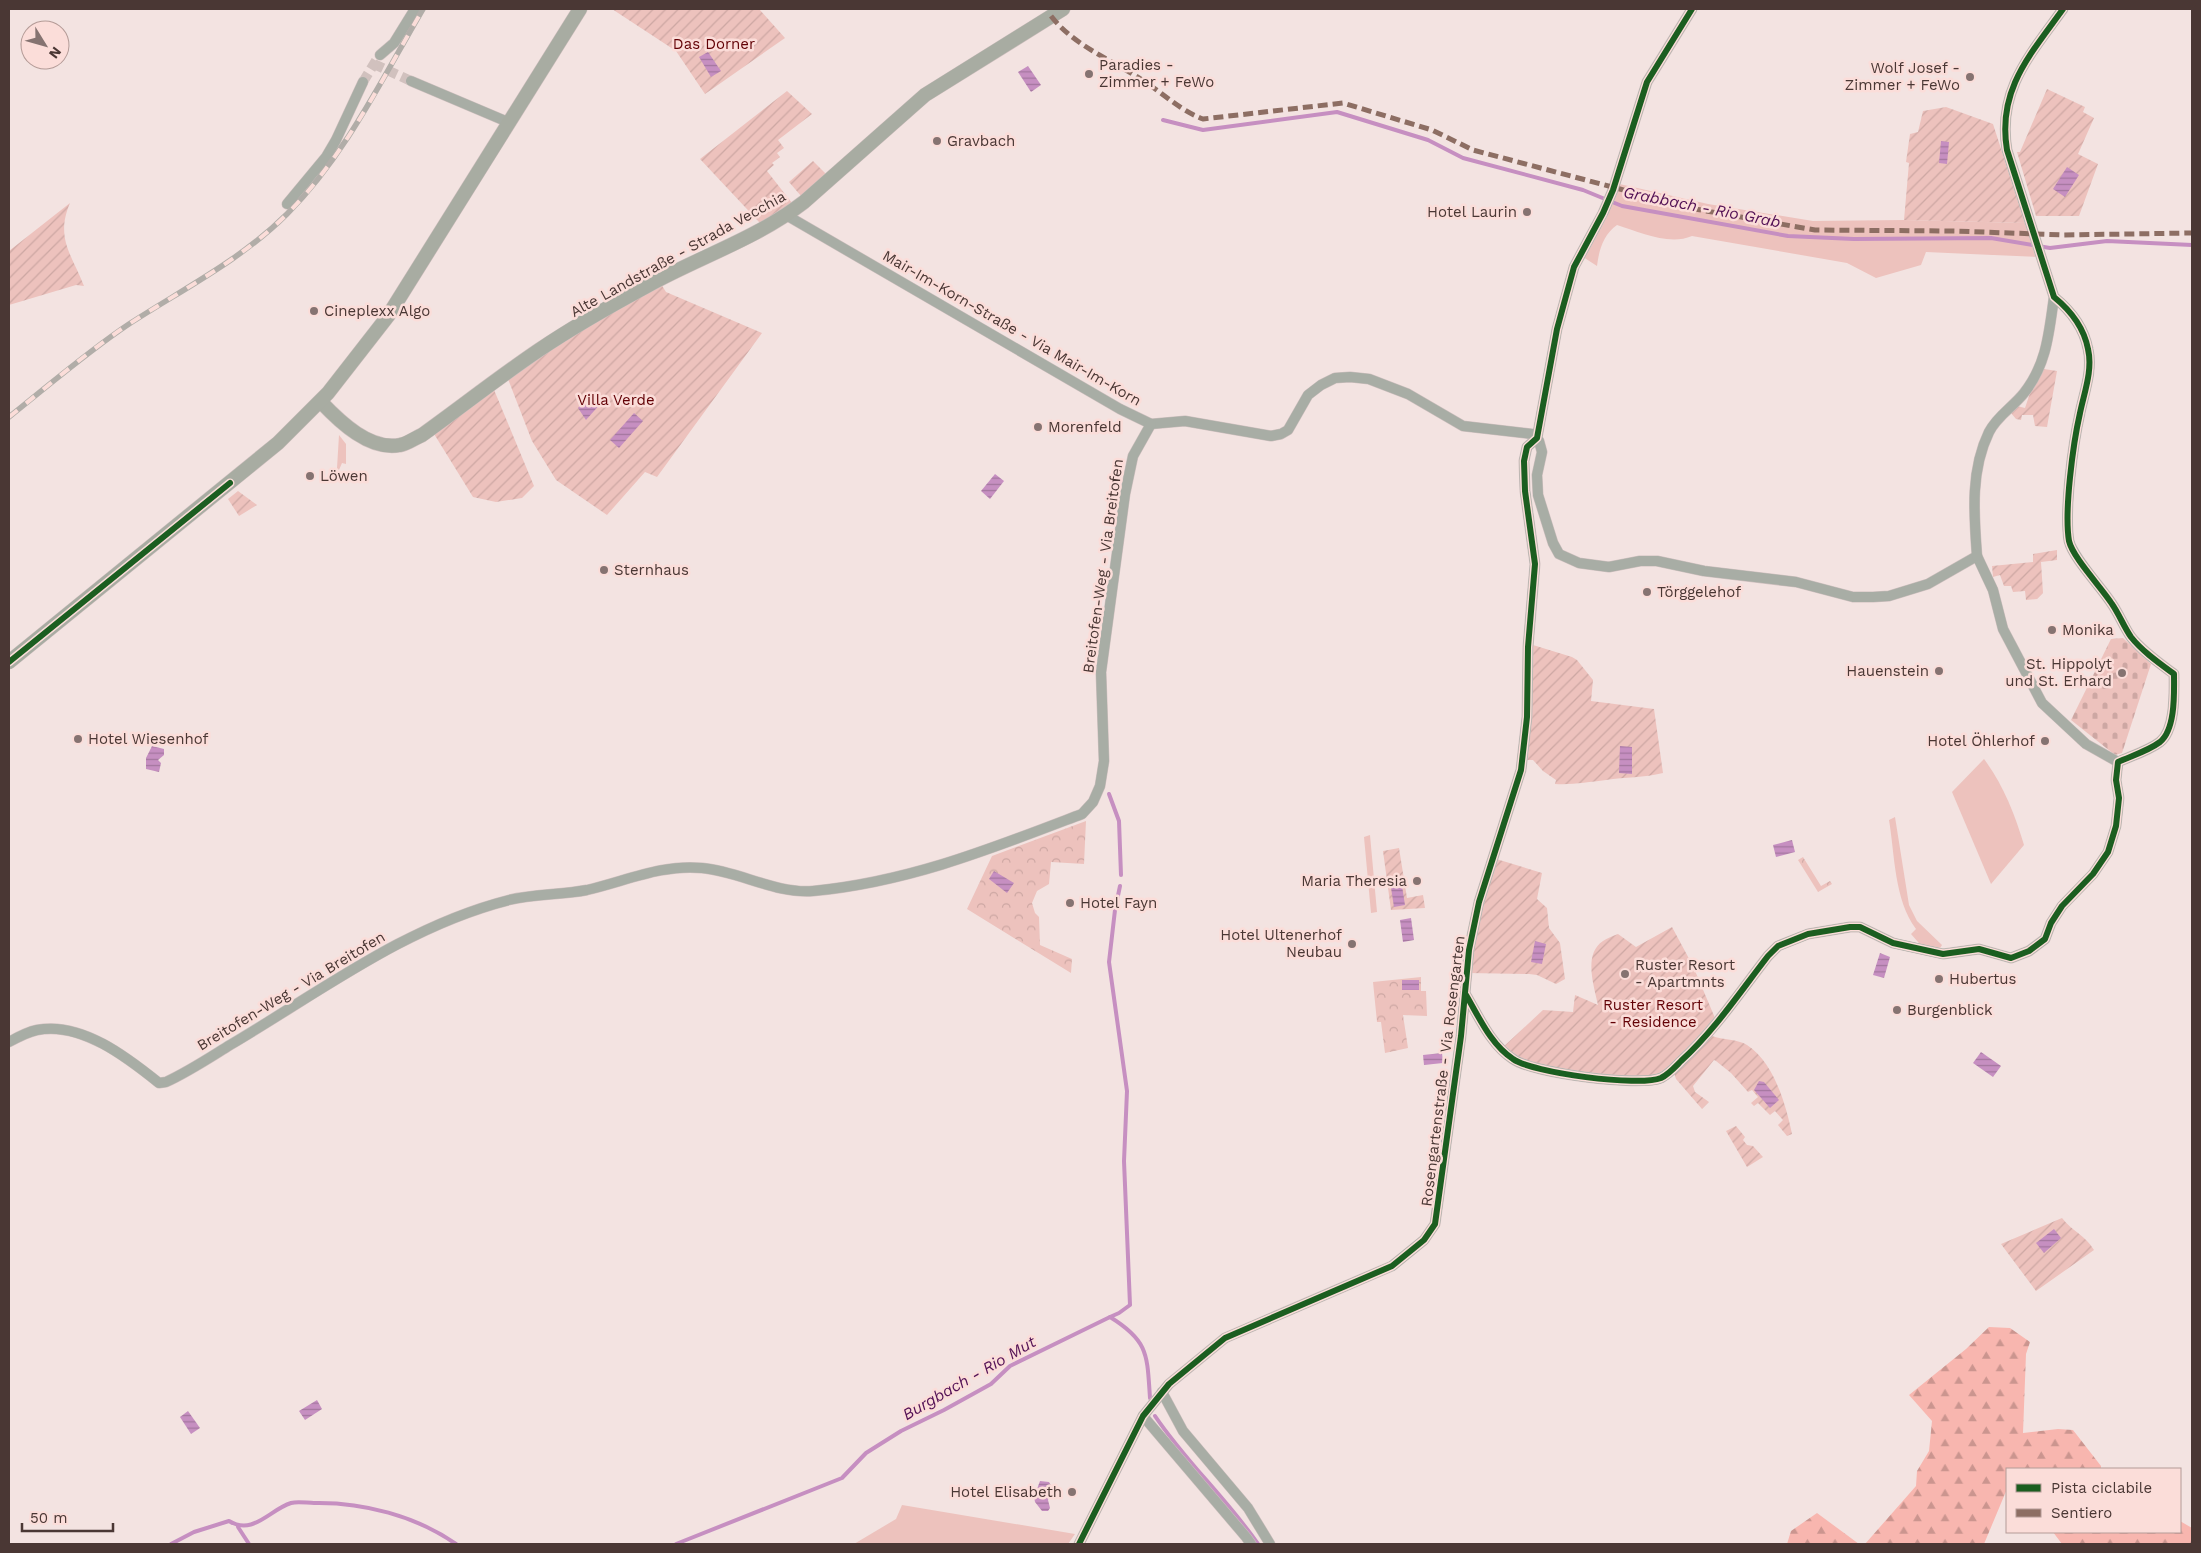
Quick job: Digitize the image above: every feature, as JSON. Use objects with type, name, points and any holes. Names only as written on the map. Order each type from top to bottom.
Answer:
[{"type":"main road","points":[[9,662],[220,492],[278,443],[320,402],[353,364],[388,316],[580,9]]},
{"type":"main road","name":"Alte Landstraße - Strada Vecchia","points":[[320,402],[356,433],[380,445],[400,445],[422,436],[539,350],[590,319],[648,285],[726,249],[786,215],[804,202],[925,95],[1063,9]]},
{"type":"street","points":[[380,55],[394,44],[414,9]]},
{"type":"street","name":"Rosengartenstraße - Via Rosengarten","points":[[1079,1544],[1143,1416],[1162,1392],[1182,1373],[1225,1338],[1392,1266],[1413,1251],[1430,1233],[1437,1215],[1466,996],[1469,950],[1479,902],[1521,770],[1527,717],[1528,646],[1534,564],[1525,491],[1524,461],[1528,448],[1537,438],[1557,329],[1574,267],[1613,190],[1647,82],[1692,9]]},
{"type":"street","points":[[2063,9],[2034,46],[2022,67],[2012,89],[2005,112],[2004,131],[2007,150],[2054,296],[2048,346],[2040,367],[2024,393],[1999,417],[1989,432],[1979,459],[1974,506],[1977,556],[1993,590],[2003,629],[2042,703],[2086,744],[2118,762]]},
{"type":"street","points":[[286,204],[326,157],[363,82]]},
{"type":"street","points":[[411,82],[510,123]]},
{"type":"street","name":"Mair-Im-Korn-Straße - Via Mair-Im-Korn","points":[[786,215],[1110,403],[1151,424],[1185,421],[1245,433],[1271,436],[1281,434],[1288,430],[1308,395],[1321,385],[1335,378],[1350,377],[1369,379],[1408,394],[1463,426],[1526,432],[1537,438]]},
{"type":"street","points":[[2054,296],[2065,306],[2080,328],[2089,357],[2089,368],[2079,416],[2068,508],[2070,544],[2112,604],[2131,637],[2155,660],[2174,674],[2174,704],[2165,736],[2158,743],[2118,762]]},
{"type":"street","name":"Breitofen-Weg - Via Breitofen","points":[[9,1042],[23,1034],[37,1030],[53,1029],[80,1034],[115,1050],[159,1083],[166,1082],[272,1020],[362,962],[472,911],[495,904],[517,899],[586,890],[678,866],[705,868],[734,874],[781,888],[810,891],[864,884],[918,873],[975,856],[1082,814],[1093,802],[1100,786],[1104,761],[1101,672],[1125,494],[1133,456],[1151,424]]},
{"type":"street","points":[[1537,438],[1542,452],[1537,476],[1538,495],[1553,543],[1564,557],[1579,563],[1608,567],[1640,561],[1657,561],[1704,571],[1796,582],[1853,597],[1873,597],[1889,596],[1928,584],[1977,556]]},
{"type":"street","points":[[1466,996],[1496,1044],[1511,1058],[1521,1064],[1560,1074],[1598,1078],[1652,1080],[1667,1074],[1695,1048],[1778,946],[1808,934],[1860,927],[1893,943],[1943,954],[1979,949],[2011,958],[2020,956],[2045,939],[2051,923],[2062,906],[2094,874],[2108,852],[2117,817],[2119,798],[2116,780],[2118,762]]},
{"type":"street","points":[[1162,1392],[1183,1431],[1248,1508],[1270,1544]]},
{"type":"street","points":[[1143,1416],[1251,1544]]},
{"type":"green space","name":"Das Dorner","points":[[612,9],[759,9],[785,38],[705,94],[676,51]]},
{"type":"green space","points":[[2047,89],[2085,107],[2083,112],[2094,118],[2078,154],[2098,164],[2079,216],[2036,216],[2017,152],[2020,152]]},
{"type":"green space","points":[[787,91],[812,114],[778,140],[784,148],[777,153],[780,157],[772,163],[774,165],[767,171],[792,203],[760,223],[700,159]]},
{"type":"green space","points":[[1946,107],[1993,124],[2025,223],[1904,220],[1909,163],[1906,162],[1910,134],[1918,132],[1923,111]]},
{"type":"green space","points":[[813,161],[825,173],[824,177],[801,196],[789,182]]},
{"type":"green space","points":[[1615,183],[1708,204],[1813,221],[1904,220],[2025,223],[2037,257],[1926,252],[1921,265],[1876,278],[1847,263],[1692,236],[1683,239],[1664,239],[1617,225],[1608,233],[1603,243],[1597,266],[1580,255]]},
{"type":"green space","points":[[70,203],[64,226],[65,236],[70,255],[84,286],[76,285],[9,305],[9,251]]},
{"type":"green space","name":"Villa Verde","points":[[661,284],[666,292],[762,333],[657,477],[645,472],[607,515],[556,480],[532,441],[508,379],[543,355],[651,288]]},
{"type":"green space","points":[[2044,369],[2057,371],[2047,427],[2035,426],[2033,415],[2022,415],[2021,420],[2016,419],[2011,413],[2017,406],[2025,408],[2030,393]]},
{"type":"green space","points":[[492,385],[534,486],[522,498],[496,502],[473,497],[431,429]]},
{"type":"green space","points":[[339,435],[346,444],[346,464],[342,463],[339,470],[337,468]]},
{"type":"green space","points":[[238,491],[257,505],[239,516],[228,499]]},
{"type":"green space","points":[[2057,550],[2057,560],[2041,562],[2043,593],[2037,599],[2026,600],[2025,591],[2013,592],[2011,586],[2004,586],[2000,575],[1993,577],[1992,566],[2033,562],[2033,554]]},
{"type":"green space","points":[[2123,638],[2151,664],[2122,753],[2115,755],[2071,720],[2111,639]]},
{"type":"green space","points":[[1533,645],[1577,660],[1593,680],[1591,701],[1654,709],[1663,773],[1649,776],[1555,784],[1556,780],[1543,771],[1533,760],[1522,760]]},
{"type":"green space","points":[[1984,759],[2008,800],[2024,845],[1991,884],[1952,792]]},
{"type":"green space","points":[[1895,817],[1909,905],[1917,921],[1942,945],[1937,953],[1925,950],[1911,934],[1916,929],[1903,904],[1894,862],[1889,820]]},
{"type":"green space","points":[[1086,821],[1084,864],[1051,862],[1049,884],[1037,891],[1032,903],[1035,913],[1039,917],[1040,945],[1072,959],[1071,973],[967,909],[992,856]]},
{"type":"green space","points":[[1370,835],[1377,912],[1371,913],[1364,837]]},
{"type":"green space","points":[[1399,848],[1407,898],[1423,895],[1425,908],[1391,910],[1383,851]]},
{"type":"green space","points":[[1803,857],[1821,886],[1830,881],[1832,884],[1818,892],[1798,860]]},
{"type":"green space","points":[[1493,858],[1542,873],[1537,899],[1547,908],[1549,928],[1560,943],[1565,979],[1556,984],[1537,975],[1529,974],[1467,973]]},
{"type":"green space","name":"Ruster Resort - Residence","points":[[1672,927],[1693,966],[1715,1018],[1694,1050],[1652,1080],[1534,1069],[1501,1049],[1543,1010],[1573,1012],[1575,995],[1598,1005],[1592,962],[1593,954],[1603,941],[1618,934],[1636,947]]},
{"type":"green space","points":[[1421,977],[1421,991],[1426,991],[1427,1016],[1403,1015],[1408,1048],[1385,1053],[1381,1022],[1377,1022],[1373,982]]},
{"type":"green space","points":[[1712,1036],[1743,1043],[1765,1062],[1772,1073],[1782,1098],[1792,1134],[1787,1136],[1778,1125],[1783,1120],[1775,1111],[1770,1115],[1758,1103],[1754,1106],[1751,1103],[1758,1097],[1752,1090],[1748,1092],[1731,1073],[1714,1060],[1693,1086],[1695,1092],[1709,1102],[1702,1109],[1676,1079],[1674,1073]]},
{"type":"green space","points":[[1736,1126],[1745,1137],[1743,1140],[1747,1145],[1753,1146],[1763,1157],[1747,1167],[1726,1131]]},
{"type":"green space","points":[[2062,1218],[2087,1240],[2094,1250],[2036,1291],[2001,1244]]},
{"type":"green space","points":[[1989,1327],[2010,1328],[2030,1342],[2026,1354],[2023,1433],[2058,1429],[2073,1430],[2101,1468],[2006,1468],[2006,1491],[1984,1544],[1865,1544],[1916,1486],[1917,1471],[1929,1451],[1932,1421],[1909,1395],[1966,1349]]},
{"type":"green space","points":[[902,1505],[1075,1534],[1068,1544],[854,1544],[896,1519]]},
{"type":"green space","points":[[1817,1513],[1859,1544],[1787,1544],[1791,1531]]},
{"type":"green space","points":[[2181,1522],[2192,1528],[2192,1544],[2062,1544],[2054,1533],[2181,1533]]},
{"type":"shaded area","points":[[708,52],[721,71],[711,77],[699,57]]},
{"type":"shaded area","points":[[1028,66],[1041,85],[1031,92],[1018,72]]},
{"type":"shaded area","points":[[1941,141],[1949,142],[1947,164],[1939,163]]},
{"type":"shaded area","points":[[2067,167],[2079,175],[2065,197],[2053,189]]},
{"type":"shaded area","points":[[590,392],[602,402],[586,420],[578,408]]},
{"type":"shaded area","points":[[634,413],[643,421],[619,448],[610,440]]},
{"type":"shaded area","points":[[995,474],[1004,481],[990,499],[981,491]]},
{"type":"shaded area","points":[[152,746],[164,749],[164,755],[158,760],[161,763],[159,772],[146,769],[146,758]]},
{"type":"shaded area","points":[[1620,746],[1632,747],[1632,774],[1619,773]]},
{"type":"shaded area","points":[[1792,840],[1795,852],[1776,857],[1773,845]]},
{"type":"shaded area","points":[[994,871],[1014,883],[1007,893],[989,879]]},
{"type":"shaded area","points":[[1402,886],[1405,905],[1394,907],[1391,888]]},
{"type":"shaded area","points":[[1411,918],[1414,940],[1403,942],[1400,920]]},
{"type":"shaded area","points":[[1535,941],[1546,944],[1542,964],[1531,962]]},
{"type":"shaded area","points":[[1880,953],[1890,957],[1884,978],[1873,975]]},
{"type":"shaded area","points":[[1402,980],[1419,980],[1419,990],[1402,990]]},
{"type":"shaded area","points":[[1981,1052],[2001,1066],[1993,1077],[1973,1063]]},
{"type":"shaded area","points":[[1442,1053],[1443,1063],[1424,1065],[1423,1055]]},
{"type":"shaded area","points":[[1759,1081],[1764,1082],[1779,1100],[1770,1108],[1754,1090]]},
{"type":"shaded area","points":[[2054,1229],[2061,1238],[2044,1253],[2036,1243]]},
{"type":"shaded area","points":[[317,1400],[322,1409],[305,1420],[299,1411]]},
{"type":"shaded area","points":[[188,1411],[200,1428],[191,1434],[180,1417]]},
{"type":"shaded area","points":[[1040,1481],[1049,1482],[1052,1487],[1048,1500],[1050,1508],[1048,1511],[1042,1511],[1035,1502],[1034,1497]]},
{"type":"waterway","name":"Grabbach - Rio Grab","points":[[1163,120],[1203,130],[1337,112],[1428,140],[1463,158],[1583,190],[1622,206],[1788,236],[1854,239],[1991,238],[2050,248],[2107,241],[2192,245]]},
{"type":"waterway","points":[[1109,794],[1119,821],[1121,875]]},
{"type":"waterway","points":[[1110,1317],[1130,1305],[1124,1161],[1127,1091],[1109,962],[1115,910],[1120,886]]},
{"type":"waterway","name":"Burgbach - Rio Mut","points":[[676,1544],[842,1478],[866,1453],[901,1431],[991,1384],[1010,1366],[1110,1317],[1132,1334],[1144,1350],[1150,1398]]},
{"type":"waterway","name":"Burgbach - Rio Mut","points":[[1155,1416],[1258,1544]]},
{"type":"waterway","name":"Burgbach - Rio Mut","points":[[171,1544],[194,1532],[229,1521],[238,1525],[253,1524],[283,1506],[300,1502],[333,1503],[370,1508],[406,1518],[456,1544]]},
{"type":"waterway","points":[[238,1527],[249,1544]]},
{"type":"tunnel","points":[[363,82],[377,59]]},
{"type":"tunnel","points":[[374,64],[411,81]]},
{"type":"railway","points":[[9,417],[98,346],[129,324],[231,260],[287,214],[308,191],[345,142],[423,9]]},
{"type":"marked path","points":[[1051,16],[1083,45],[1133,74],[1186,111],[1203,119],[1343,103],[1432,130],[1473,150],[1695,209],[1815,230],[1955,231],[2064,235],[2192,233]]},
{"type":"cycle path","points":[[1079,1544],[1143,1416],[1169,1384],[1225,1338],[1392,1266],[1424,1240],[1435,1224],[1461,1036],[1469,950],[1479,902],[1521,770],[1527,717],[1528,647],[1535,564],[1525,491],[1524,461],[1527,447],[1537,438],[1557,329],[1574,267],[1613,190],[1647,82],[1692,9]]},
{"type":"cycle path","points":[[1466,995],[1486,1030],[1498,1046],[1513,1059],[1524,1064],[1562,1074],[1610,1080],[1631,1081],[1661,1078],[1672,1070],[1705,1037],[1768,956],[1778,946],[1808,934],[1860,927],[1893,943],[1943,954],[1979,949],[2011,958],[2029,951],[2045,939],[2051,923],[2062,906],[2093,874],[2108,852],[2116,826],[2119,798],[2116,780],[2118,762],[2150,748],[2160,742],[2165,736],[2173,710],[2174,674],[2145,652],[2131,637],[2112,604],[2076,556],[2069,541],[2070,477],[2077,426],[2089,373],[2089,357],[2086,341],[2080,327],[2066,308],[2054,297],[2007,150],[2005,129],[2007,109],[2019,74],[2028,58],[2063,9]]},
{"type":"cycle path","points":[[9,662],[230,483]]},
{"type":"place","name":"Paradies - Zimmer + FeWo","points":[[1089,74]]},
{"type":"place","name":"Wolf Josef - Zimmer + FeWo","points":[[1970,77]]},
{"type":"place","name":"Gravbach","points":[[937,141]]},
{"type":"place","name":"Hotel Laurin","points":[[1527,212]]},
{"type":"place","name":"Cineplexx Algo","points":[[314,311]]},
{"type":"place","name":"Morenfeld","points":[[1038,427]]},
{"type":"place","name":"Löwen","points":[[310,476]]},
{"type":"place","name":"Sternhaus","points":[[604,570]]},
{"type":"place","name":"Törggelehof","points":[[1647,592]]},
{"type":"place","name":"Monika","points":[[2052,630]]},
{"type":"place","name":"Hauenstein","points":[[1939,671]]},
{"type":"place","name":"St. Hippolyt und St. Erhard","points":[[2122,673]]},
{"type":"place","name":"Hotel Wiesenhof","points":[[78,739]]},
{"type":"place","name":"Hotel Öhlerhof","points":[[2045,741]]},
{"type":"place","name":"Maria Theresia","points":[[1417,881]]},
{"type":"place","name":"Hotel Fayn","points":[[1070,903]]},
{"type":"place","name":"Hotel Ultenerhof Neubau","points":[[1352,944]]},
{"type":"place","name":"Ruster Resort - Apartmnts","points":[[1625,974]]},
{"type":"place","name":"Hubertus","points":[[1939,979]]},
{"type":"place","name":"Burgenblick","points":[[1897,1010]]},
{"type":"place","name":"Hotel Elisabeth","points":[[1072,1492]]}]
